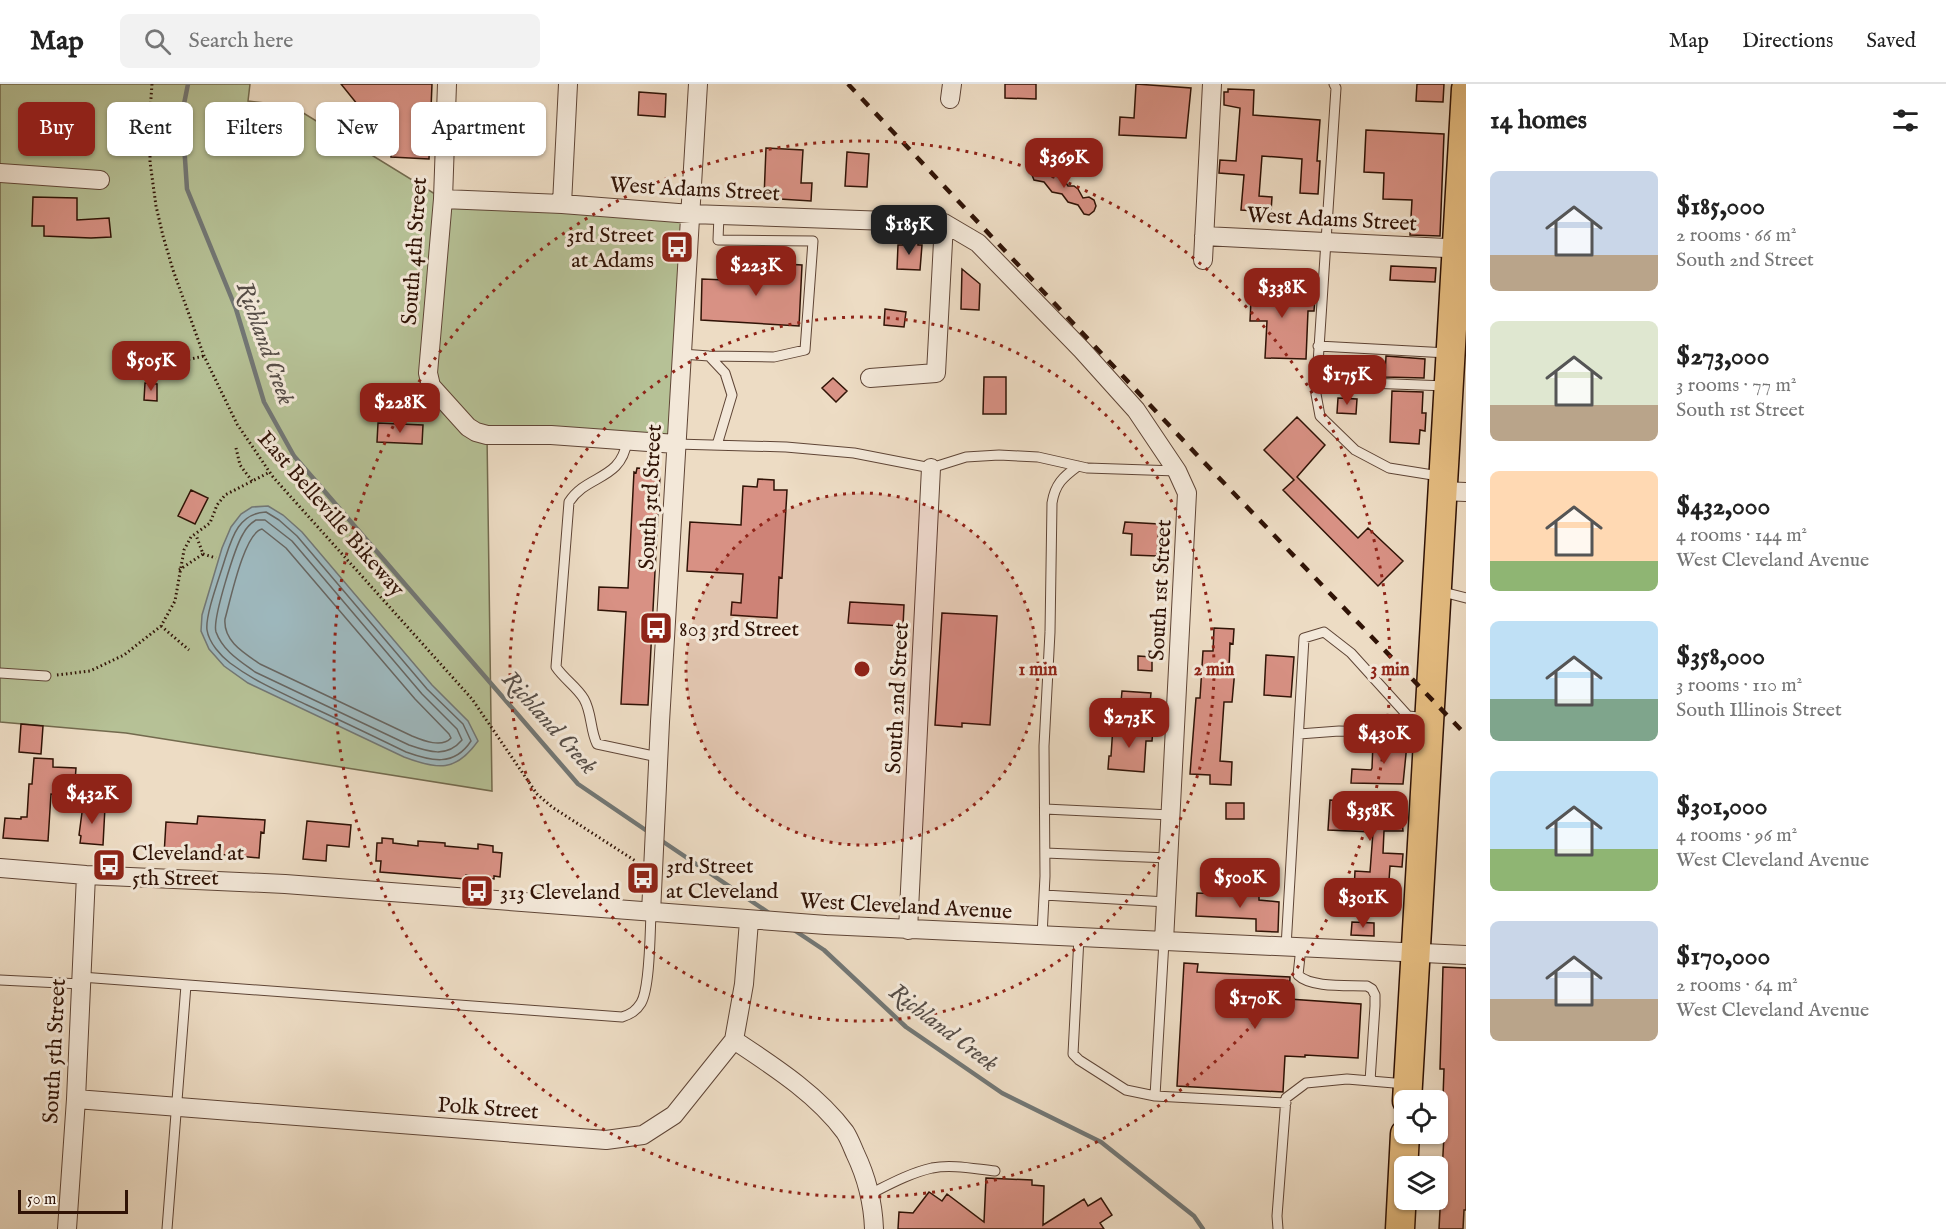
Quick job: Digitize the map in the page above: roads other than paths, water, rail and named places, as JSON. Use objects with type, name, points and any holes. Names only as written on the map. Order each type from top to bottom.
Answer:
[{"type":"main road","points":[[1407,1090],[1416,953],[1419,717],[1451,486],[1449,387],[1461,249],[1466,89]]},
{"type":"main road","points":[[1400,1229],[1404,1144]]},
{"type":"street","name":"South 4th Street","points":[[447,84],[442,199],[428,373],[431,386],[468,427],[476,432],[487,435],[551,435],[627,441]]},
{"type":"street","points":[[562,204],[568,84]]},
{"type":"street","name":"South 3rd Street","points":[[651,913],[698,84]]},
{"type":"street","points":[[1203,260],[1212,84]]},
{"type":"street","points":[[0,173],[100,180]]},
{"type":"street","name":"West Adams Street","points":[[442,199],[562,204],[691,214],[944,223]]},
{"type":"street","points":[[870,378],[936,373],[944,223],[978,243],[1082,350],[1136,410],[1177,471]]},
{"type":"street","name":"West Adams Street","points":[[1204,236],[1461,249]]},
{"type":"street","points":[[627,441],[676,444]]},
{"type":"street","name":"South 2nd Street","points":[[908,930],[931,468]]},
{"type":"street","name":"South 1st Street","points":[[1164,941],[1187,493],[1177,471]]},
{"type":"street","name":"West Cleveland Avenue","points":[[0,868],[86,875],[285,884],[826,926],[1466,955]]},
{"type":"street","name":"South 5th Street","points":[[67,1229],[76,1099],[86,875]]},
{"type":"street","name":"Polk Street","points":[[76,1099],[606,1140],[643,1135],[674,1115],[734,1040],[752,921]]},
{"type":"street","points":[[734,1040],[812,1097],[846,1133],[865,1174],[874,1229]]},
{"type":"lane","points":[[1334,84],[1336,88],[1316,381],[1320,416],[1355,450],[1389,468],[1451,486]]},
{"type":"lane","points":[[682,354],[774,357],[805,350],[813,241],[718,240],[719,215]]},
{"type":"lane","points":[[1318,346],[1451,353]]},
{"type":"lane","points":[[709,356],[725,373],[732,395],[717,445]]},
{"type":"lane","points":[[1316,381],[1449,387]]},
{"type":"lane","points":[[627,441],[625,454],[615,468],[574,495],[569,502],[556,668],[583,696],[588,706],[592,734],[597,744],[658,758]]},
{"type":"lane","points":[[676,444],[786,447],[854,453],[931,468],[966,457],[999,455],[1038,458],[1078,466],[1177,471]]},
{"type":"lane","points":[[1042,936],[1045,853],[1044,746],[1050,632],[1052,503],[1056,486],[1062,477],[1078,466]]},
{"type":"lane","points":[[1437,590],[1466,598]]},
{"type":"lane","points":[[1299,734],[1339,731],[1401,733],[1419,717],[1351,653],[1324,632],[1305,638],[1299,734],[1294,947],[1298,975],[1303,980],[1315,983],[1372,988],[1375,994],[1375,1006],[1370,1081]]},
{"type":"lane","points":[[0,673],[46,676]]},
{"type":"lane","points":[[1045,809],[1171,815]]},
{"type":"lane","points":[[1045,853],[1169,858]]},
{"type":"lane","points":[[1044,895],[1167,902]]},
{"type":"lane","points":[[0,980],[186,985],[622,1017],[633,1013],[642,1001],[651,913]]},
{"type":"lane","points":[[1079,937],[1073,1054],[1079,1060],[1126,1090],[1155,1096],[1286,1103]]},
{"type":"lane","points":[[1155,1096],[1164,941]]},
{"type":"lane","points":[[167,1229],[186,985]]},
{"type":"lane","points":[[1278,1229],[1286,1098],[1306,1083],[1347,1079],[1370,1081],[1398,1090]]},
{"type":"lane","points":[[870,1194],[910,1175],[933,1168],[950,1166],[995,1171]]},
{"type":"water","points":[[268,506],[283,515],[302,532],[432,685],[468,721],[478,741],[462,758],[446,766],[437,766],[404,757],[248,683],[224,666],[209,649],[201,631],[202,615],[222,548],[231,527],[241,514],[252,507]]},
{"type":"waterway","name":"Richland Creek","points":[[188,84],[182,114],[187,189],[236,309],[264,402],[294,456],[578,784],[650,833]]},
{"type":"waterway","name":"Richland Creek","points":[[659,839],[772,915]]},
{"type":"waterway","name":"Richland Creek","points":[[794,930],[824,950],[906,1027],[1002,1093],[1101,1142],[1194,1216],[1203,1229]]},
{"type":"railway","points":[[848,84],[1198,456],[1466,735]]},
{"type":"place","name":"3rd Street at Adams","points":[[677,247]]},
{"type":"place","name":"803 3rd Street","points":[[656,628]]},
{"type":"place","name":"Cleveland at 5th Street","points":[[109,865]]},
{"type":"place","name":"3rd Street at Cleveland","points":[[643,878]]},
{"type":"place","name":"313 Cleveland","points":[[477,891]]}]
